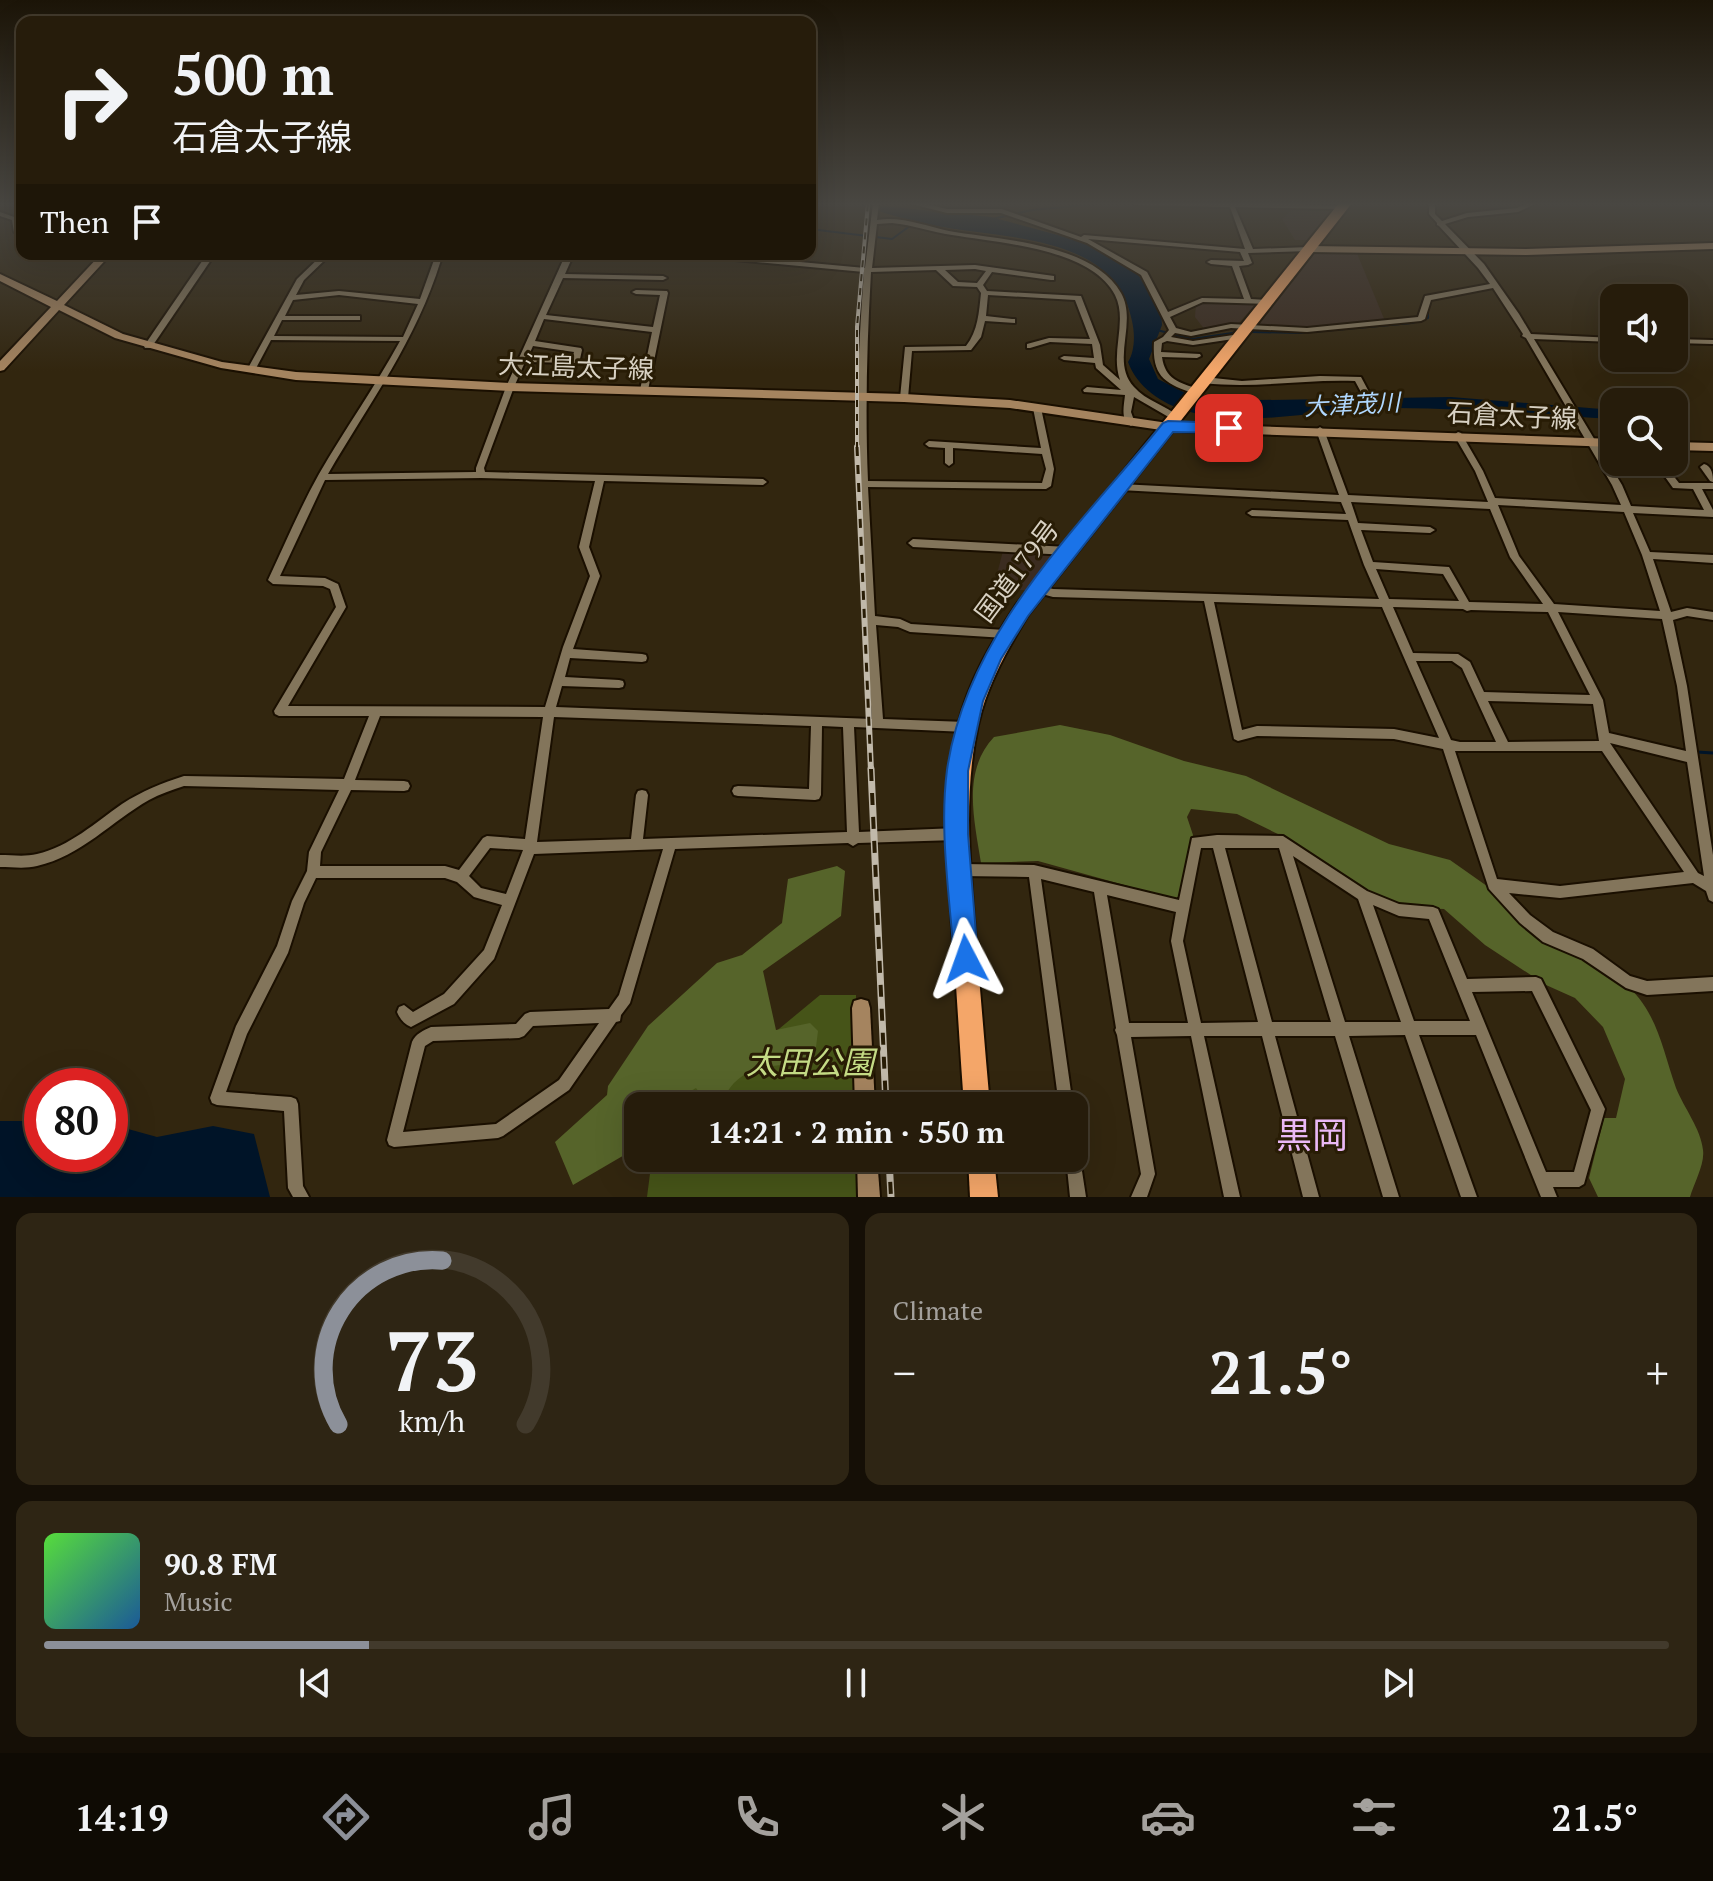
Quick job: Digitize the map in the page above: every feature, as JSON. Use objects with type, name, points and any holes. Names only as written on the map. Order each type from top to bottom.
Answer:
[{"type":"highway","name":"国道179号","points":[[976,1092],[957,834],[958,771],[966,727],[982,678],[1005,634],[1039,589],[1301,259]]},
{"type":"highway","points":[[982,1172],[984,1197]]},
{"type":"main road","points":[[0,368],[100,260]]},
{"type":"main road","name":"大江島太子線","points":[[0,277],[96,328],[148,346],[251,370],[381,382],[904,398],[1037,408],[1131,423],[1174,419]]},
{"type":"main road","name":"石倉太子線","points":[[1174,419],[1320,430],[1600,442]]},
{"type":"main road","points":[[1688,446],[1713,447]]},
{"type":"main road","points":[[861,1008],[864,1092]]},
{"type":"main road","points":[[868,1172],[869,1197]]},
{"type":"street","points":[[869,259],[863,397],[870,620],[878,724]]},
{"type":"street","points":[[1070,259],[1107,279],[1118,295],[1125,329],[1117,361],[1132,393],[1127,412],[1131,423]]},
{"type":"street","points":[[1121,259],[1152,284],[1173,330]]},
{"type":"street","points":[[1211,262],[1248,263],[1248,259]]},
{"type":"street","points":[[1471,259],[1582,422],[1628,510],[1647,555],[1666,612],[1693,758],[1712,890]]},
{"type":"street","points":[[148,346],[207,260]]},
{"type":"street","points":[[251,370],[301,279],[321,260]]},
{"type":"street","points":[[437,260],[423,302],[381,382],[322,477],[273,580],[325,582],[334,587],[341,607],[279,711],[733,716],[817,723],[966,727]]},
{"type":"street","points":[[481,475],[480,468],[510,387],[567,260]]},
{"type":"street","points":[[773,260],[867,270],[975,267],[1051,278]]},
{"type":"street","points":[[1235,264],[1248,301]]},
{"type":"street","points":[[937,267],[956,284],[1078,298],[1103,372],[1174,419]]},
{"type":"street","points":[[904,398],[908,349],[968,348],[977,337],[982,318],[982,289],[990,270]]},
{"type":"street","points":[[560,276],[663,278]]},
{"type":"street","points":[[1173,330],[1191,334],[1307,330],[1421,319],[1428,298],[1491,285]]},
{"type":"street","points":[[636,292],[664,293],[644,390]]},
{"type":"street","points":[[293,298],[339,293],[423,302]]},
{"type":"street","points":[[1168,315],[1202,300],[1267,302]]},
{"type":"street","points":[[543,317],[655,330]]},
{"type":"street","points":[[281,318],[357,318]]},
{"type":"street","points":[[982,318],[1012,321]]},
{"type":"street","points":[[1166,339],[1173,330]]},
{"type":"street","points":[[1244,332],[1193,343],[1166,339],[1158,342],[1157,367],[1166,380],[1198,388],[1333,377],[1358,379],[1365,392]]},
{"type":"street","points":[[1526,336],[1600,339]]},
{"type":"street","points":[[270,338],[403,339]]},
{"type":"street","points":[[1030,346],[1049,340],[1095,342]]},
{"type":"street","points":[[1688,341],[1713,342]]},
{"type":"street","points":[[523,359],[578,361],[578,350],[531,343]]},
{"type":"street","points":[[1156,354],[1197,356]]},
{"type":"street","points":[[1064,358],[1097,361]]},
{"type":"street","points":[[1087,390],[1132,393]]},
{"type":"street","points":[[865,484],[1046,486],[1050,469],[1037,408]]},
{"type":"street","points":[[1320,430],[1351,521],[1447,743],[1493,885],[1525,919],[1548,937],[1588,954],[1626,981],[1647,988],[1713,984]]},
{"type":"street","points":[[1458,435],[1515,557],[1551,608],[1598,700],[1605,741],[1694,877],[1712,890]]},
{"type":"street","points":[[929,444],[1045,451]]},
{"type":"street","points":[[949,445],[949,463]]},
{"type":"street","points":[[1704,467],[1713,479]]},
{"type":"street","points":[[322,477],[481,475],[763,482]]},
{"type":"street","points":[[1669,476],[1676,486],[1713,486]]},
{"type":"street","points":[[404,1012],[411,1020],[449,999],[489,954],[530,846],[549,713],[566,653],[595,576],[584,547],[600,477]]},
{"type":"street","points":[[1696,486],[1711,514]]},
{"type":"street","points":[[1120,487],[1711,514]]},
{"type":"street","points":[[1252,513],[1430,530]]},
{"type":"street","points":[[913,543],[1068,551]]},
{"type":"street","points":[[1647,555],[1713,559]]},
{"type":"street","points":[[1369,565],[1446,570],[1467,607]]},
{"type":"street","points":[[1039,589],[1053,593],[1386,606],[1687,612],[1713,616]]},
{"type":"street","points":[[1208,598],[1238,736],[1257,731],[1394,734],[1460,747],[1605,741],[1693,758]]},
{"type":"street","points":[[870,620],[900,623],[910,628],[1005,634]]},
{"type":"street","points":[[566,653],[642,658]]},
{"type":"street","points":[[1412,657],[1454,657],[1466,665],[1504,746]]},
{"type":"street","points":[[559,681],[619,684]]},
{"type":"street","points":[[1480,696],[1598,700]]},
{"type":"street","points":[[301,1197],[296,1188],[291,1104],[217,1098],[241,1031],[283,948],[298,901],[313,872],[315,852],[348,784],[376,713]]},
{"type":"street","points":[[738,791],[815,795],[817,723]]},
{"type":"street","points":[[848,723],[853,840]]},
{"type":"street","points":[[0,861],[37,860],[59,852],[166,785],[201,780],[404,786]]},
{"type":"street","points":[[636,844],[642,795]]},
{"type":"street","points":[[461,877],[487,842],[530,846],[853,840],[957,834]]},
{"type":"street","points":[[1217,841],[1311,1197]]},
{"type":"street","points":[[1232,1197],[1177,941],[1181,907],[1196,842],[1283,842],[1363,895],[1399,910],[1433,913],[1549,1197]]},
{"type":"street","points":[[1283,842],[1391,1197]]},
{"type":"street","points":[[615,1016],[530,1019],[519,1031],[431,1034],[419,1042],[394,1140],[498,1131],[564,1085],[615,1016],[625,998],[657,899],[671,843]]},
{"type":"street","points":[[959,870],[1034,871],[1181,907]]},
{"type":"street","points":[[1034,871],[1064,1092]]},
{"type":"street","points":[[313,872],[445,872],[461,877],[478,893],[509,901]]},
{"type":"street","points":[[1493,885],[1560,892],[1694,877]]},
{"type":"street","points":[[1099,887],[1148,1174],[1139,1197]]},
{"type":"street","points":[[1363,895],[1469,1197]]},
{"type":"street","points":[[1462,986],[1536,984],[1598,1109],[1579,1179],[1542,1180]]},
{"type":"street","points":[[1122,1030],[1479,1028]]},
{"type":"street","points":[[1075,1172],[1078,1197]]},
{"type":"shaded area","points":[[1311,259],[1359,259],[1385,321],[1319,329],[1257,327]]},
{"type":"shaded area","points":[[1202,301],[1256,304],[1235,327],[1205,330],[1195,317],[1196,304]]},
{"type":"shaded area","points":[[1004,547],[1055,554],[1027,590],[1001,590],[997,574]]},
{"type":"green space","points":[[1060,725],[1110,735],[1184,761],[1246,776],[1389,844],[1450,860],[1622,981],[1634,992],[1651,1017],[1676,1088],[1702,1142],[1702,1161],[1690,1197],[1598,1197],[1589,1178],[1604,1118],[1616,1118],[1625,1079],[1603,1027],[1575,998],[1546,985],[1485,945],[1444,909],[1401,907],[1364,892],[1282,836],[1237,814],[1191,809],[1187,817],[1193,835],[1178,900],[1038,861],[981,863],[973,796],[977,765],[984,750],[994,737]]},
{"type":"green space","points":[[837,866],[845,871],[841,916],[763,971],[776,1030],[810,1023],[818,1031],[814,1063],[753,1070],[734,1083],[727,1092],[699,1092],[696,1088],[689,1092],[624,1092],[624,1155],[573,1185],[555,1142],[607,1095],[608,1086],[648,1026],[717,963],[742,955],[782,923],[788,879]]},
{"type":"green space","name":"太田公園","points":[[820,995],[856,995],[856,1092],[689,1092],[705,1074],[751,1052]]},
{"type":"green space","name":"太田公園","points":[[650,1172],[860,1172],[861,1197],[647,1197]]},
{"type":"water","name":"大津茂川","points":[[1086,259],[1118,259],[1139,276],[1161,312],[1162,325],[1149,359],[1158,379],[1201,401],[1451,397],[1600,409],[1600,418],[1411,408],[1358,409],[1259,418],[1210,416],[1187,411],[1160,399],[1144,387],[1132,371],[1128,362],[1134,331],[1122,293],[1105,272]]},
{"type":"water","points":[[0,1121],[24,1121],[24,1172],[128,1172],[128,1129],[157,1137],[213,1126],[254,1134],[270,1197],[0,1197]]},
{"type":"waterway","points":[[1252,332],[1301,333],[1412,323],[1428,318],[1428,307]]},
{"type":"waterway","points":[[1157,330],[1192,339],[1239,332]]},
{"type":"waterway","points":[[1697,752],[1713,753]]},
{"type":"railway","points":[[857,447],[857,327],[863,259]]},
{"type":"railway","points":[[857,447],[871,771]]},
{"type":"railway","points":[[871,769],[885,1092]]},
{"type":"railway","points":[[890,1172],[891,1197]]},
{"type":"district","name":"黒岡","points":[[1312,1135]]},
{"type":"route","points":[[966,959],[957,834],[958,771],[973,701],[992,656],[1022,610],[1168,427],[1229,428]]}]
